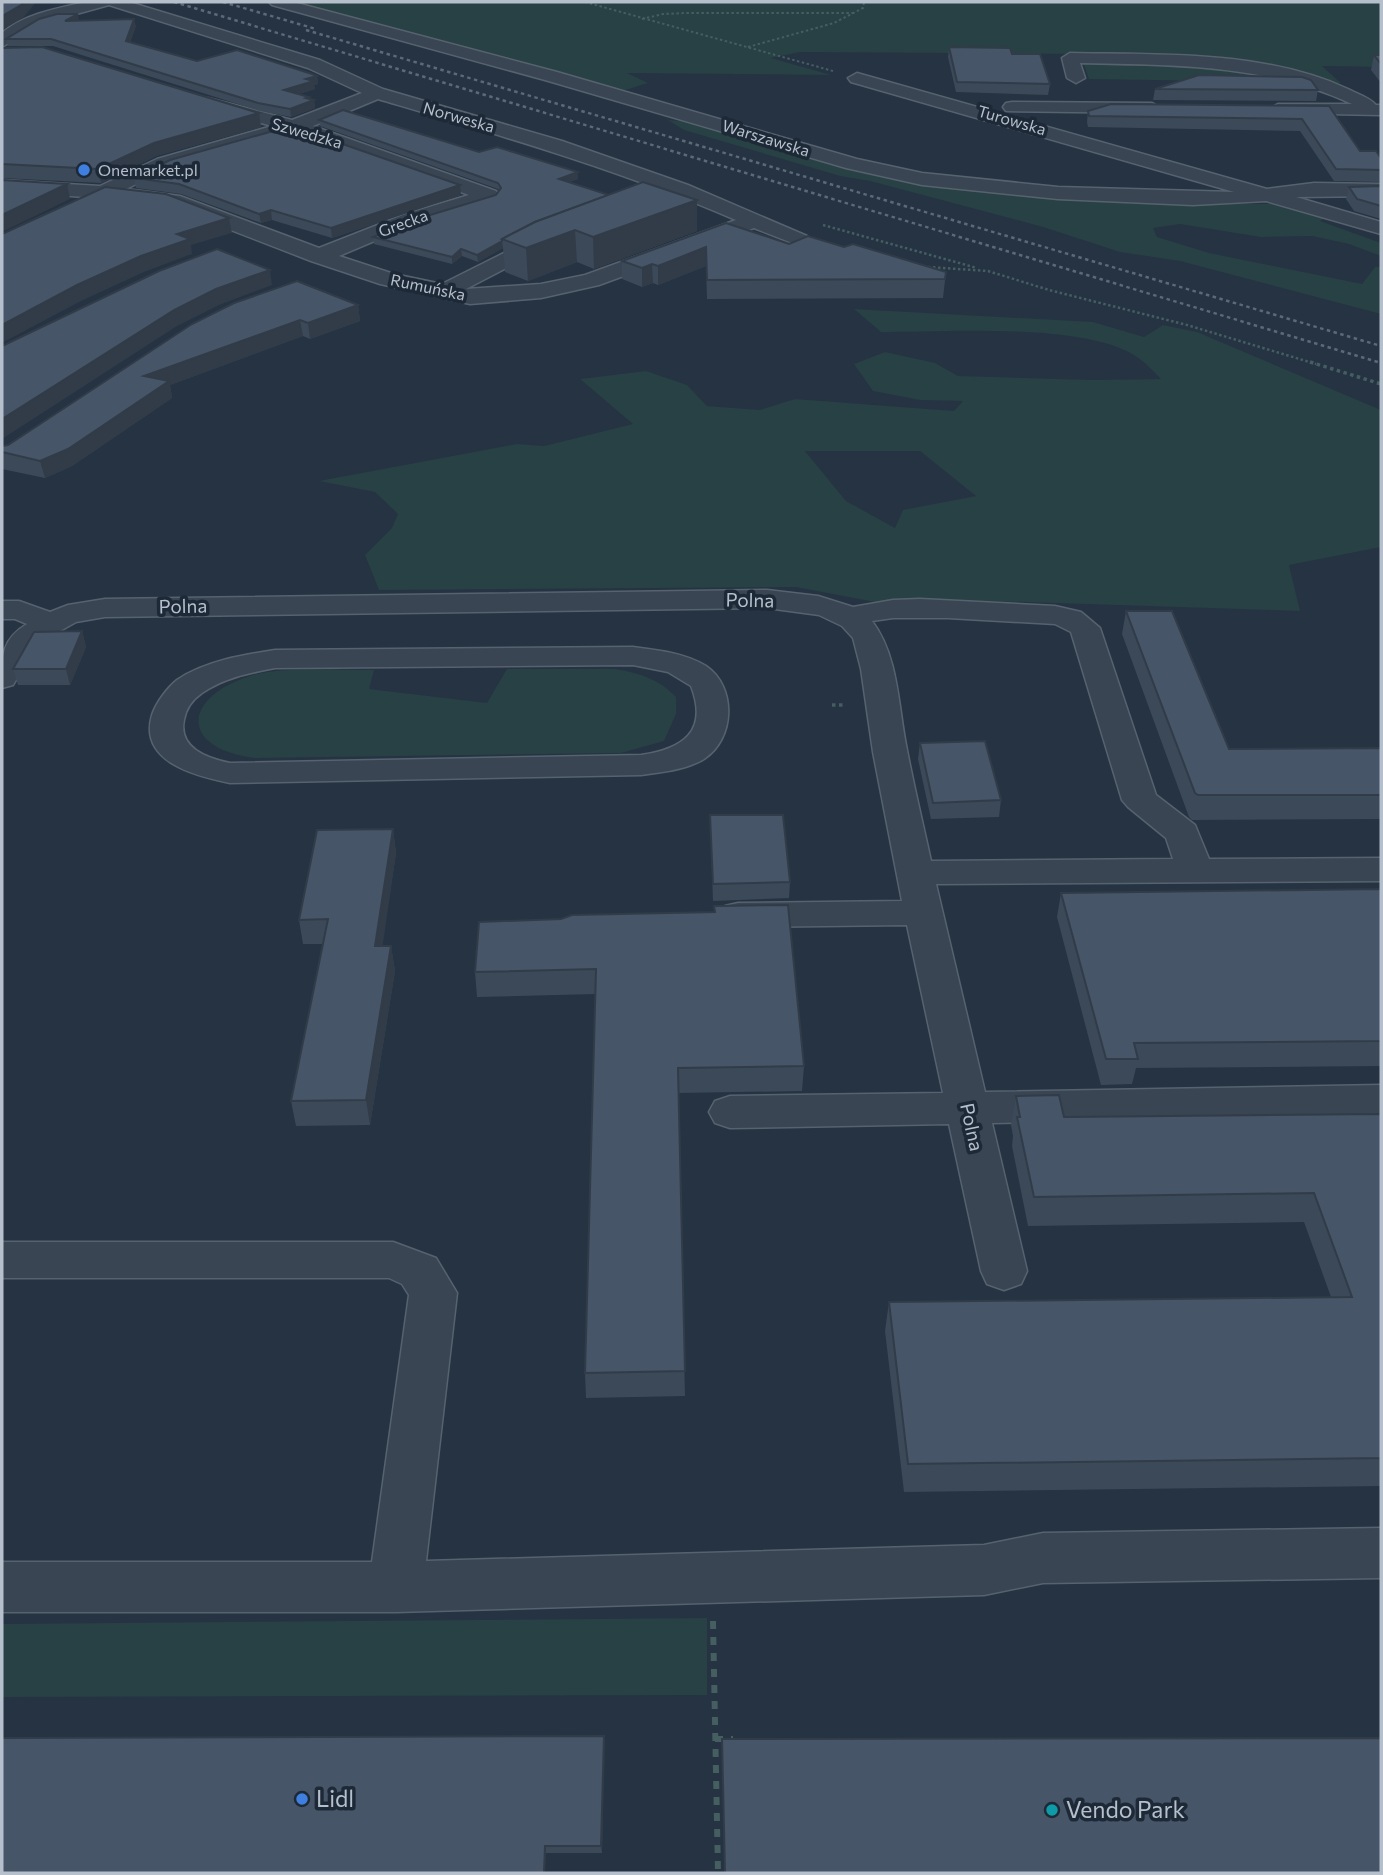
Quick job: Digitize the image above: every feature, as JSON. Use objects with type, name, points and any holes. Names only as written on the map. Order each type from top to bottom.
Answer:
[{"type":"street","points":[[5,49],[10,33],[48,16],[104,2]]},
{"type":"street","name":"Norweska","points":[[114,2],[314,64],[377,93],[555,145],[681,189],[800,240]]},
{"type":"street","name":"Warszawska","points":[[277,2],[897,174],[979,187],[1193,199],[1267,195],[1314,189],[1381,190]]},
{"type":"street","points":[[1076,78],[1070,58],[1174,61],[1264,71],[1317,81],[1379,113]]},
{"type":"street","name":"Turowska","points":[[858,78],[1381,228]]},
{"type":"street","points":[[66,211],[164,163],[309,121],[377,93]]},
{"type":"street","name":"Szwedzka","points":[[190,97],[305,129],[489,195]]},
{"type":"street","points":[[979,111],[994,107],[1171,108]]},
{"type":"street","points":[[1266,109],[1379,113]]},
{"type":"street","name":"Rumuńska","points":[[2,186],[103,192],[173,200],[319,256],[388,279],[470,297],[502,296],[591,280],[756,220]]},
{"type":"street","points":[[656,198],[681,189]]},
{"type":"street","name":"Grecka","points":[[319,256],[410,219],[489,195]]},
{"type":"street","points":[[444,292],[528,247],[570,229]]},
{"type":"street","points":[[231,250],[268,236]]},
{"type":"street","points":[[315,280],[352,267]]},
{"type":"street","name":"Polna","points":[[2,678],[25,638],[68,614],[106,607],[767,599],[802,602],[837,611],[862,628],[875,659],[889,750],[1004,1271]]},
{"type":"street","points":[[398,658],[412,603]]},
{"type":"street","points":[[2,610],[19,610],[52,623]]},
{"type":"street","points":[[847,618],[865,611],[940,610],[1055,615],[1070,618],[1086,628],[1140,800],[1182,833],[1195,871]]},
{"type":"street","points":[[632,656],[660,660],[702,679],[711,693],[712,729],[701,746],[676,760],[628,766],[230,773],[201,767],[180,755],[166,740],[165,723],[185,689],[209,676],[239,665],[275,659],[398,658],[632,656]]},
{"type":"street","points":[[916,873],[1381,869]]},
{"type":"street","points":[[706,916],[925,913]]},
{"type":"street","points":[[730,1112],[1381,1100]]},
{"type":"street","points":[[2,1260],[393,1260],[419,1271],[433,1293],[396,1587]]},
{"type":"street","points":[[2,1587],[396,1587],[984,1570],[1043,1558],[1381,1553]]},
{"type":"path","points":[[585,2],[641,20],[858,78]]},
{"type":"path","points":[[745,48],[834,23],[863,8],[864,2]]},
{"type":"path","points":[[641,20],[663,14],[686,13],[854,13]]},
{"type":"path","points":[[822,225],[1049,290],[1187,325],[1381,384]]},
{"type":"path","points":[[926,267],[988,271]]},
{"type":"path","points":[[712,1578],[718,1873]]},
{"type":"path","points":[[715,1739],[743,1739]]},
{"type":"green space","points":[[281,2],[1381,2],[1381,67],[1322,66],[1341,83],[1089,79],[1080,54],[800,52],[771,58],[831,75],[627,73],[648,83],[606,96],[309,14]]},
{"type":"green space","points":[[668,120],[692,122],[908,182],[1138,204],[1276,204],[1327,217],[1320,221],[1381,243],[1381,256],[1349,244],[1312,236],[1261,237],[1180,224],[1153,228],[1157,237],[1209,253],[1362,284],[1375,267],[1381,267],[1381,314],[1180,261],[1120,252],[1043,227],[870,181],[840,176],[684,130]]},
{"type":"green space","points":[[854,309],[1093,322],[1144,337],[1163,325],[1197,332],[1381,410],[1381,547],[1289,565],[1300,611],[929,599],[901,607],[796,587],[379,590],[365,555],[392,528],[398,514],[375,492],[319,481],[517,444],[544,446],[633,424],[580,379],[646,371],[687,385],[707,406],[760,410],[795,399],[954,411],[963,401],[920,400],[873,391],[854,364],[885,352],[935,363],[958,376],[1161,379],[1137,357],[1114,346],[1085,338],[1014,331],[881,332]],"holes":[[[805,451],[920,451],[976,496],[903,510],[895,528],[846,501]]]},
{"type":"green space","points":[[311,669],[374,670],[369,689],[487,703],[507,669],[615,669],[632,673],[656,681],[676,697],[676,714],[664,741],[621,753],[255,758],[212,744],[202,733],[198,721],[202,709],[212,696],[228,685],[263,673]]},
{"type":"green space","points":[[707,1618],[707,1695],[2,1697],[2,1624]]},
{"type":"building","points":[[2,2],[23,2],[2,16]]},
{"type":"building","points":[[57,14],[78,14],[65,21],[134,19],[126,41],[197,61],[237,50],[312,74],[317,76],[306,79],[314,81],[284,90],[314,100],[290,109],[258,103],[51,39],[6,39],[39,19]]},
{"type":"building","points":[[42,47],[259,113],[154,143],[98,169],[2,164],[2,48]]},
{"type":"building","points":[[949,47],[1010,48],[1012,54],[1040,54],[1050,84],[957,82]]},
{"type":"building","points":[[1374,55],[1381,55],[1381,64]]},
{"type":"building","points":[[1199,75],[1302,77],[1311,80],[1318,90],[1155,89]]},
{"type":"building","points":[[1111,104],[1329,106],[1360,151],[1376,151],[1381,158],[1381,170],[1336,169],[1302,119],[1089,116],[1088,111]]},
{"type":"building","points":[[343,110],[479,152],[497,147],[578,172],[559,179],[609,195],[535,222],[477,255],[461,249],[452,257],[373,237],[417,219],[496,195],[501,188],[498,183],[319,120]]},
{"type":"building","points":[[291,126],[460,185],[331,228],[271,210],[259,214],[179,184],[134,178],[170,160]]},
{"type":"building","points":[[2,180],[67,184],[2,215]]},
{"type":"building","points":[[643,182],[697,200],[593,237],[575,230],[526,248],[502,239],[535,222]]},
{"type":"building","points":[[1381,186],[1381,206],[1357,199],[1349,187]]},
{"type":"building","points":[[105,187],[166,194],[229,218],[177,234],[190,239],[141,256],[77,285],[2,325],[2,234]]},
{"type":"building","points":[[726,223],[789,244],[808,236],[844,247],[853,244],[946,272],[945,279],[707,280],[706,247],[658,266],[652,264],[642,268],[622,261]]},
{"type":"building","points":[[217,249],[270,270],[216,289],[174,310],[2,419],[2,346],[159,271]]},
{"type":"building","points":[[297,281],[358,305],[308,323],[300,320],[144,376],[169,381],[68,449],[40,461],[2,452],[2,446],[8,445],[192,324],[234,303]]},
{"type":"building","points":[[1126,611],[1172,611],[1229,749],[1381,748],[1381,795],[1195,793]]},
{"type":"building","points":[[82,631],[66,669],[13,669],[34,632]]},
{"type":"building","points":[[985,741],[1001,800],[933,803],[920,743]]},
{"type":"building","points":[[710,815],[783,815],[790,882],[713,884]]},
{"type":"building","points":[[393,829],[375,946],[391,946],[366,1100],[291,1101],[328,919],[299,920],[317,830]]},
{"type":"building","points":[[1381,889],[1381,1041],[1134,1043],[1138,1059],[1106,1059],[1061,893]]},
{"type":"building","points":[[788,905],[804,1066],[678,1068],[685,1371],[585,1373],[596,969],[475,972],[479,922],[561,919],[572,915],[715,912],[714,906]]},
{"type":"building","points":[[1059,1095],[1064,1117],[1381,1114],[1381,1458],[908,1464],[889,1302],[1352,1297],[1314,1193],[1034,1197],[1017,1117],[1020,1117],[1016,1096]]},
{"type":"building","name":"Lidl","points":[[604,1736],[601,1846],[545,1846],[544,1873],[2,1873],[2,1738]]},
{"type":"building","name":"Vendo Park","points":[[1381,1738],[1381,1873],[725,1873],[722,1739]]},
{"type":"railway","points":[[174,2],[1381,363]]},
{"type":"railway","points":[[223,2],[316,29]]},
{"type":"railway","points":[[306,30],[1381,346]]},
{"type":"place","name":"Onemarket.pl","points":[[84,170]]},
{"type":"place","name":"Lidl","points":[[302,1799]]},
{"type":"place","name":"Vendo Park","points":[[1052,1810]]}]
